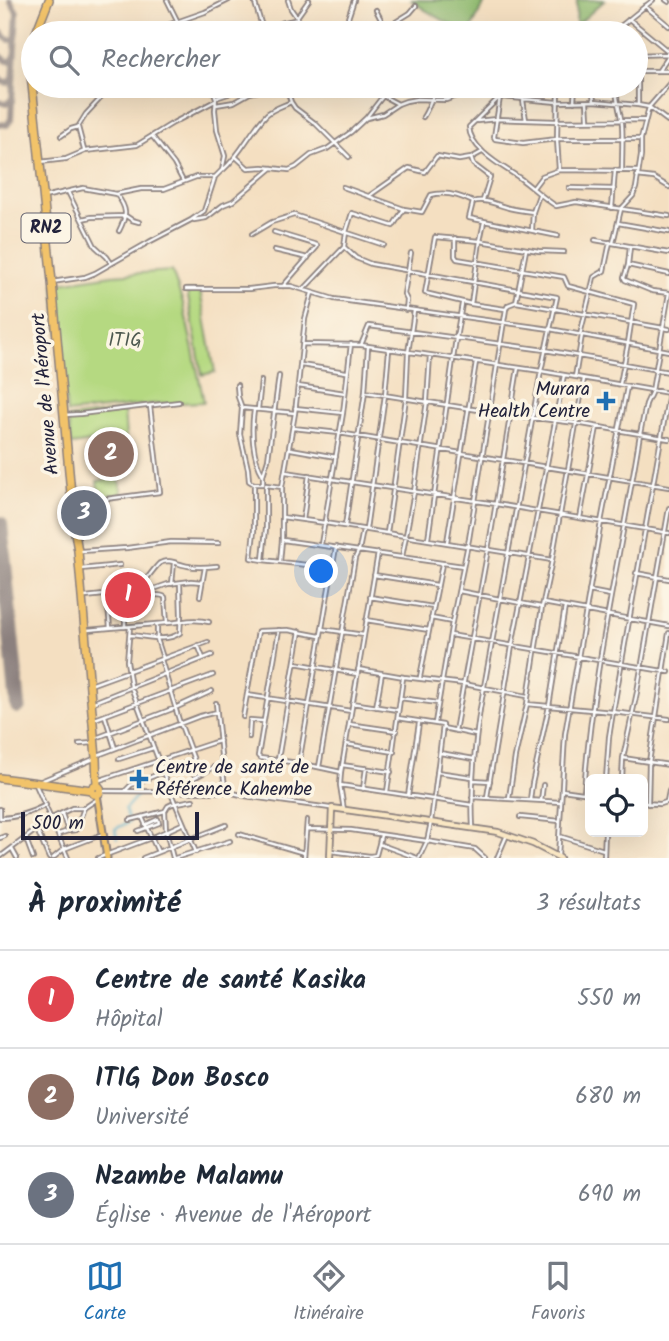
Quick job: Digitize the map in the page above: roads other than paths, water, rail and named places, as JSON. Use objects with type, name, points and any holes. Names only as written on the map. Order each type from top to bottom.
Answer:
[{"type":"highway","points":[[41,21],[49,0]]},
{"type":"highway","name":"Avenue de l'Aéroport","points":[[33,98],[80,569],[97,790]]},
{"type":"highway","points":[[0,778],[97,790]]},
{"type":"main road","points":[[97,790],[107,857]]},
{"type":"street","points":[[167,0],[178,21]]},
{"type":"street","points":[[180,21],[229,0]]},
{"type":"street","points":[[254,0],[261,21]]},
{"type":"street","points":[[288,0],[298,21]]},
{"type":"street","points":[[287,21],[297,18],[309,0]]},
{"type":"street","points":[[347,21],[354,0]]},
{"type":"street","points":[[627,21],[653,0]]},
{"type":"street","points":[[397,21],[416,6]]},
{"type":"street","points":[[645,6],[669,26]]},
{"type":"street","points":[[376,10],[381,21]]},
{"type":"street","points":[[648,36],[669,54]]},
{"type":"street","points":[[648,55],[669,54]]},
{"type":"street","points":[[659,71],[669,54]]},
{"type":"street","points":[[648,71],[669,71]]},
{"type":"street","points":[[575,377],[585,313],[594,277],[604,271],[621,209],[635,191],[641,139],[649,107],[669,84]]},
{"type":"street","points":[[61,136],[78,127],[101,98]]},
{"type":"street","points":[[215,98],[217,130],[225,156],[222,170]]},
{"type":"street","points":[[40,162],[66,159],[85,151],[134,146],[221,98]]},
{"type":"street","points":[[216,101],[234,102],[241,98]]},
{"type":"street","points":[[291,98],[295,108],[316,124],[349,158]]},
{"type":"street","points":[[236,157],[246,167],[289,170],[351,132],[381,98]]},
{"type":"street","points":[[387,98],[398,104]]},
{"type":"street","points":[[366,118],[383,114],[398,104],[413,100],[452,98]]},
{"type":"street","points":[[498,98],[469,127],[469,133],[482,152],[539,195],[559,206],[576,202],[669,216]]},
{"type":"street","points":[[499,98],[495,139],[523,143],[557,139],[641,139]]},
{"type":"street","points":[[507,98],[638,105],[649,107],[669,122]]},
{"type":"street","points":[[557,98],[559,170]]},
{"type":"street","points":[[574,98],[574,102]]},
{"type":"street","points":[[617,98],[623,139],[622,170]]},
{"type":"street","points":[[638,98],[638,105]]},
{"type":"street","points":[[424,117],[431,100]]},
{"type":"street","points":[[523,100],[526,120]]},
{"type":"street","points":[[587,102],[588,121]]},
{"type":"street","points":[[52,282],[90,275],[191,220],[206,208],[215,177],[236,157],[266,115],[292,103]]},
{"type":"street","points":[[477,121],[646,120]]},
{"type":"street","points":[[78,127],[85,151]]},
{"type":"street","points":[[152,136],[174,164],[183,181]]},
{"type":"street","points":[[369,195],[408,168],[425,172],[437,156],[459,160],[482,152]]},
{"type":"street","points":[[471,158],[473,164],[490,177],[483,200]]},
{"type":"street","points":[[191,220],[206,218],[233,201],[272,167]]},
{"type":"street","points":[[533,188],[540,177],[559,170],[637,171]]},
{"type":"street","points":[[612,208],[615,170]]},
{"type":"street","points":[[637,176],[654,178],[669,187]]},
{"type":"street","points":[[43,197],[85,188],[116,194],[141,189],[164,189],[196,177],[215,177]]},
{"type":"street","points":[[343,187],[404,209],[422,212],[431,195],[435,193],[463,197],[474,202],[483,200],[533,212]]},
{"type":"street","points":[[569,188],[614,189]]},
{"type":"street","points":[[68,192],[95,246],[112,264]]},
{"type":"street","points":[[116,194],[124,205],[126,216],[119,231]]},
{"type":"street","points":[[532,230],[533,212],[539,195]]},
{"type":"street","points":[[474,202],[469,218],[558,236]]},
{"type":"street","points":[[303,290],[344,247],[352,213],[393,226],[404,209]]},
{"type":"street","points":[[252,234],[272,222],[293,215],[384,245]]},
{"type":"street","points":[[82,219],[126,216],[139,222]]},
{"type":"street","points":[[471,304],[484,222]]},
{"type":"street","points":[[618,223],[669,232]]},
{"type":"street","points":[[274,232],[317,245],[283,286]]},
{"type":"street","points":[[506,309],[463,303],[426,293],[435,237],[480,241],[526,250],[564,252]]},
{"type":"street","points":[[455,238],[455,257],[564,277],[566,286],[634,304],[619,385]]},
{"type":"street","points":[[595,240],[669,253]]},
{"type":"street","points":[[344,247],[363,261],[556,297],[476,735],[473,828]]},
{"type":"street","points":[[562,790],[584,793],[592,710],[611,595],[640,434],[646,404],[652,391],[662,328],[668,308],[669,293],[625,280],[629,247]]},
{"type":"street","points":[[274,250],[308,258]]},
{"type":"street","points":[[516,302],[526,250]]},
{"type":"street","points":[[406,310],[407,300],[404,294],[411,253]]},
{"type":"street","points":[[628,265],[669,274]]},
{"type":"street","points":[[186,289],[283,286],[334,299],[550,329],[669,351]]},
{"type":"street","points":[[280,562],[282,487],[296,408],[305,319],[312,293]]},
{"type":"street","points":[[435,723],[508,305],[516,302],[669,329]]},
{"type":"street","points":[[428,539],[463,303]]},
{"type":"street","points":[[387,533],[406,398],[408,353],[414,311]]},
{"type":"street","points":[[361,345],[367,327],[545,350],[669,372]]},
{"type":"street","points":[[303,344],[361,345],[669,393],[612,712],[606,774]]},
{"type":"street","points":[[321,544],[351,344]]},
{"type":"street","points":[[345,526],[365,391],[368,347]]},
{"type":"street","points":[[320,768],[355,558],[365,529],[373,485],[389,350]]},
{"type":"street","points":[[402,557],[421,446],[430,355]]},
{"type":"street","points":[[447,542],[476,362]]},
{"type":"street","points":[[301,365],[348,372]]},
{"type":"street","points":[[455,730],[518,368]]},
{"type":"street","points":[[487,797],[512,646],[564,375]]},
{"type":"street","points":[[263,475],[268,459],[279,376]]},
{"type":"street","points":[[509,798],[514,757],[527,704],[584,379]]},
{"type":"street","points":[[261,381],[252,419],[253,439],[264,484],[266,528],[263,560]]},
{"type":"street","points":[[237,385],[242,408],[241,442],[249,481],[282,487]]},
{"type":"street","points":[[298,386],[345,393]]},
{"type":"street","points":[[97,790],[226,792],[473,828],[507,835],[559,858],[565,740],[601,522],[627,387]]},
{"type":"street","points":[[365,391],[669,439]]},
{"type":"street","points":[[64,415],[179,402]]},
{"type":"street","points":[[72,503],[160,492],[150,406]]},
{"type":"street","points":[[242,408],[295,413]]},
{"type":"street","points":[[296,408],[342,413]]},
{"type":"street","points":[[580,518],[597,426]]},
{"type":"street","points":[[293,428],[379,439],[669,487]]},
{"type":"street","points":[[290,448],[336,457]]},
{"type":"street","points":[[286,472],[667,533]]},
{"type":"street","points":[[303,520],[309,475]]},
{"type":"street","points":[[254,484],[252,559],[333,568]]},
{"type":"street","points":[[622,774],[623,758],[667,533],[669,508]]},
{"type":"street","points":[[282,517],[552,560]]},
{"type":"street","points":[[282,540],[463,566]]},
{"type":"street","points":[[78,551],[171,542],[219,543]]},
{"type":"street","points":[[299,763],[336,547]]},
{"type":"street","points":[[344,810],[341,772],[378,553]]},
{"type":"street","points":[[138,590],[162,562],[187,566],[217,566]]},
{"type":"street","points":[[172,584],[174,562]]},
{"type":"street","points":[[420,679],[442,564]]},
{"type":"street","points":[[80,569],[120,565]]},
{"type":"street","points":[[200,596],[205,567]]},
{"type":"street","points":[[636,573],[669,579]]},
{"type":"street","points":[[374,575],[438,585]]},
{"type":"street","points":[[82,597],[202,582]]},
{"type":"street","points":[[130,635],[157,639],[180,634],[180,583]]},
{"type":"street","points":[[145,590],[149,595],[165,597],[167,623]]},
{"type":"street","points":[[458,591],[669,626]]},
{"type":"street","points":[[589,591],[611,595]]},
{"type":"street","points":[[123,592],[125,627]]},
{"type":"street","points":[[107,595],[110,628]]},
{"type":"street","points":[[370,597],[433,607]]},
{"type":"street","points":[[530,800],[565,607]]},
{"type":"street","points":[[431,618],[452,622]]},
{"type":"street","points":[[84,630],[157,625],[192,619],[209,622]]},
{"type":"street","points":[[366,620],[429,630]]},
{"type":"street","points":[[125,791],[131,785],[194,760],[169,692],[157,639],[157,625]]},
{"type":"street","points":[[130,627],[127,657],[131,687],[195,852],[195,858]]},
{"type":"street","points":[[322,629],[364,635]]},
{"type":"street","points":[[279,630],[258,756],[341,772]]},
{"type":"street","points":[[243,717],[258,631],[300,631],[321,636]]},
{"type":"street","points":[[278,760],[300,631]]},
{"type":"street","points":[[669,633],[649,762],[648,804],[668,801],[669,791]]},
{"type":"street","points":[[450,635],[669,672]]},
{"type":"street","points":[[89,685],[208,642]]},
{"type":"street","points":[[198,645],[203,659]]},
{"type":"street","points":[[91,703],[212,655]]},
{"type":"street","points":[[295,663],[464,684],[528,696]]},
{"type":"street","points":[[376,707],[382,673]]},
{"type":"street","points":[[93,720],[213,675]]},
{"type":"street","points":[[387,792],[404,677]]},
{"type":"street","points":[[79,744],[94,741],[212,691]]},
{"type":"street","points":[[247,695],[351,711]]},
{"type":"street","points":[[400,698],[438,703]]},
{"type":"street","points":[[352,703],[399,711]]},
{"type":"street","points":[[216,704],[226,792]]},
{"type":"street","points":[[527,704],[669,719]]},
{"type":"street","points":[[68,858],[36,784],[116,748],[217,712]]},
{"type":"street","points":[[105,716],[116,748]]},
{"type":"street","points":[[379,844],[418,858],[427,841],[431,822],[442,724],[398,718]]},
{"type":"street","points":[[249,737],[250,720],[263,721]]},
{"type":"street","points":[[408,796],[419,722]]},
{"type":"street","points":[[349,724],[397,731]]},
{"type":"street","points":[[443,728],[476,735]]},
{"type":"street","points":[[58,834],[77,829],[84,808],[97,790],[158,760],[220,741]]},
{"type":"street","points":[[346,744],[394,752]]},
{"type":"street","points":[[119,759],[154,747]]},
{"type":"street","points":[[440,753],[474,759]]},
{"type":"street","points":[[623,758],[669,765]]},
{"type":"street","points":[[342,765],[391,772]]},
{"type":"street","points":[[191,791],[192,779],[214,767]]},
{"type":"street","points":[[363,789],[366,768]]},
{"type":"street","points":[[437,772],[490,781]]},
{"type":"street","points":[[340,785],[472,806]]},
{"type":"street","points":[[541,801],[543,785]]},
{"type":"street","points":[[472,797],[561,802]]},
{"type":"street","points":[[130,820],[193,800]]},
{"type":"street","points":[[0,809],[0,818],[8,818],[46,805]]},
{"type":"street","points":[[0,858],[52,818],[72,808],[84,808]]},
{"type":"street","points":[[330,858],[332,808]]},
{"type":"street","points":[[164,811],[166,831],[174,858],[230,841]]},
{"type":"street","points":[[62,814],[68,831]]},
{"type":"street","points":[[142,817],[158,852]]},
{"type":"street","points":[[520,817],[560,821]]},
{"type":"street","points":[[239,834],[304,856],[307,820]]},
{"type":"street","points":[[97,858],[107,857],[183,824]]},
{"type":"street","points":[[142,858],[226,825]]},
{"type":"street","points":[[138,831],[145,826]]},
{"type":"street","points":[[307,829],[331,829],[427,841],[475,849],[485,858]]},
{"type":"street","points":[[37,830],[51,858],[64,849],[104,834]]},
{"type":"street","points":[[331,851],[370,857],[376,855],[381,834]]},
{"type":"street","points":[[497,858],[507,835]]},
{"type":"street","points":[[0,838],[5,836]]},
{"type":"street","points":[[559,836],[604,850]]},
{"type":"street","points":[[604,858],[605,837]]},
{"type":"street","points":[[26,839],[33,858]]},
{"type":"street","points":[[12,849],[17,858]]},
{"type":"waterway","points":[[117,839],[115,829],[129,822],[125,809],[139,793]]},
{"type":"place","name":"Murara Health Centre","points":[[606,401]]},
{"type":"place","name":"ITIG Don Bosco","points":[[111,454]]},
{"type":"place","name":"Nzambe Malamu","points":[[84,513]]},
{"type":"place","name":"Centre de santé Kasika","points":[[128,595]]},
{"type":"place","name":"Centre de santé de Référence Kahembe","points":[[139,779]]},
{"type":"park label","name":"ITIG","points":[[125,341]]}]
